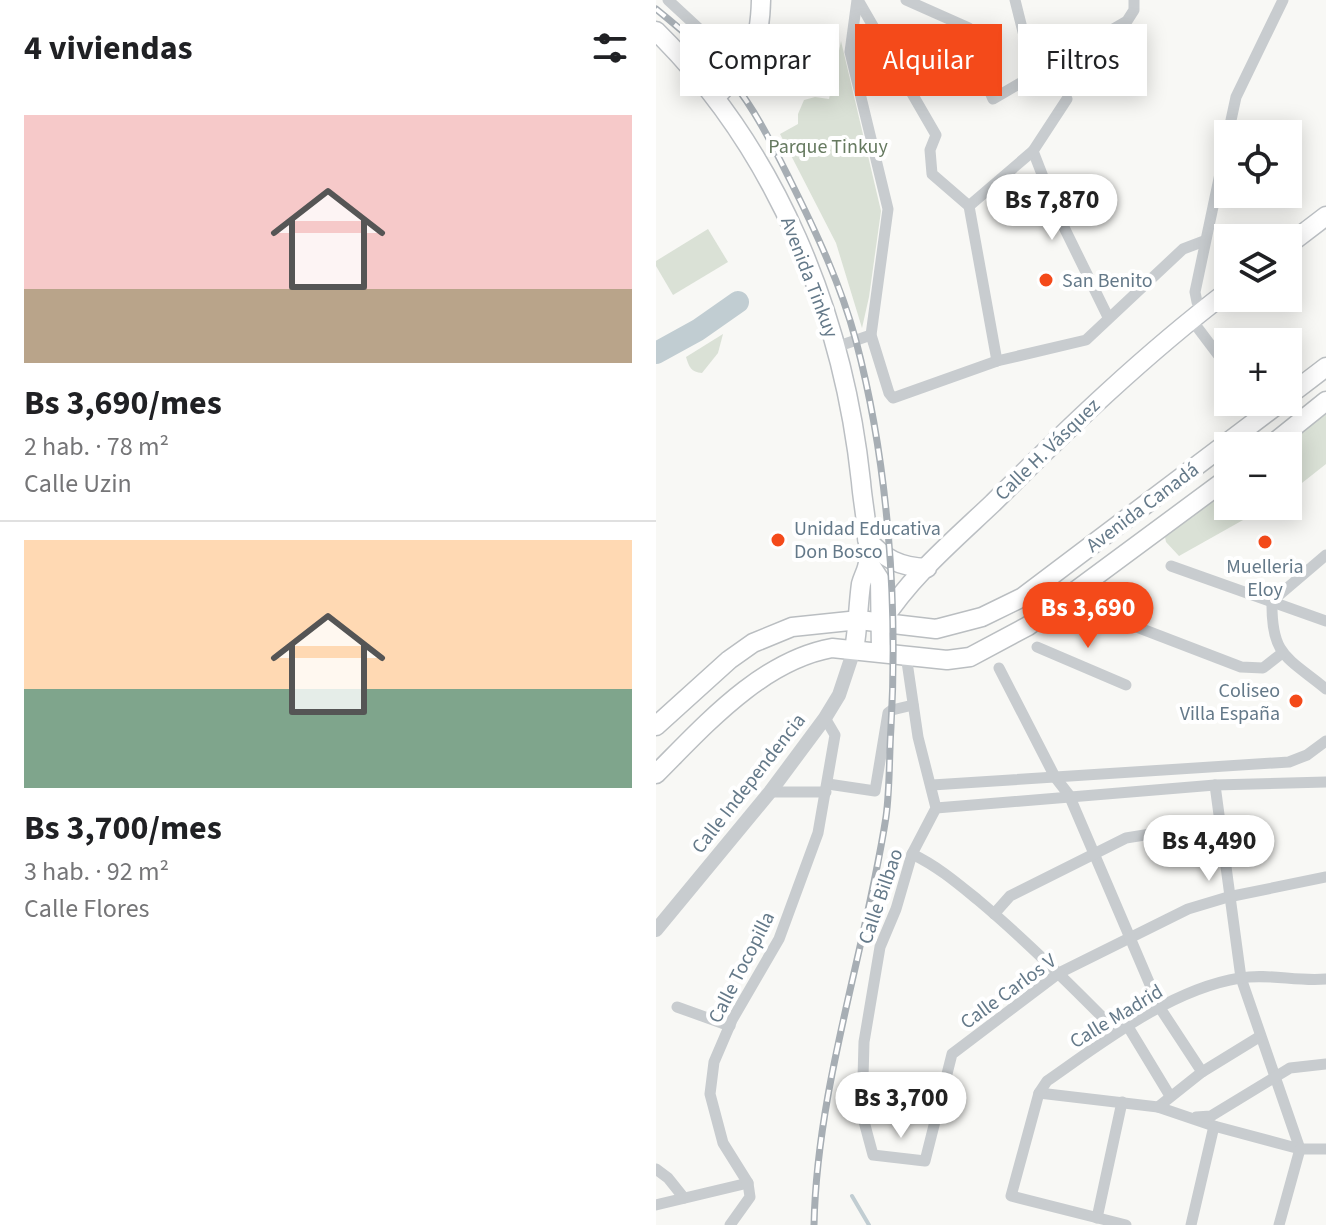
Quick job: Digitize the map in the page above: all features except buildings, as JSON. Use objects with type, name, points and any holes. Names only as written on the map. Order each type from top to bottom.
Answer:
[{"type":"main road","points":[[716,97],[746,64],[754,48],[760,27],[761,0]]},
{"type":"main road","name":"Avenida Tinkuy","points":[[656,31],[680,54]]},
{"type":"main road","name":"Avenida Tinkuy","points":[[716,97],[779,199],[814,278],[836,347],[855,431],[869,563],[862,582],[854,650]]},
{"type":"main road","points":[[1302,234],[1326,216]]},
{"type":"main road","name":"Calle H. Vásquez","points":[[881,623],[892,606],[927,568],[1095,401],[1214,301]]},
{"type":"main road","points":[[1302,385],[1326,367]]},
{"type":"main road","points":[[1287,432],[1326,401]]},
{"type":"main road","name":"Avenida Canadá","points":[[656,726],[704,680],[753,643],[792,627],[859,620],[936,629],[982,617],[1023,597],[1249,416]]},
{"type":"main road","name":"Avenida Canadá","points":[[656,774],[736,700],[776,669],[816,651],[832,648],[938,659],[970,657],[1028,626],[1214,488]]},
{"type":"main road","points":[[867,539],[889,560],[927,568]]},
{"type":"main road","name":"Avenida Tinkuy","points":[[869,563],[880,580],[881,652]]},
{"type":"main road","points":[[936,629],[938,659]]},
{"type":"street","points":[[668,0],[694,24]]},
{"type":"street","points":[[858,0],[936,135],[930,150],[932,174],[969,206],[997,361]]},
{"type":"street","points":[[858,0],[850,52],[888,209],[871,335],[893,398],[997,361],[1086,340],[1183,249],[1204,241]]},
{"type":"street","points":[[906,0],[969,28],[978,65],[993,99],[1018,85]]},
{"type":"street","points":[[1015,0],[1021,24]]},
{"type":"street","points":[[1122,24],[1134,10],[1134,0]]},
{"type":"street","points":[[1231,120],[1236,97],[1283,0]]},
{"type":"street","points":[[969,206],[1033,151],[1067,99]]},
{"type":"street","points":[[1033,151],[1057,213],[1108,317]]},
{"type":"street","points":[[1214,197],[1195,292],[1197,314],[1214,344]]},
{"type":"street","points":[[836,347],[871,335]]},
{"type":"street","points":[[1326,555],[1272,601],[1271,630],[1281,654],[1326,689]]},
{"type":"street","points":[[1171,566],[1326,621]]},
{"type":"street","points":[[1095,611],[1241,667],[1263,668],[1281,654]]},
{"type":"street","points":[[1037,647],[1126,685]]},
{"type":"street","name":"Calle Independencia","points":[[656,930],[770,792],[825,718],[839,695],[854,650]]},
{"type":"street","points":[[906,655],[918,737],[936,808],[1215,785],[1326,782]]},
{"type":"street","points":[[999,668],[1055,777],[1069,795],[1160,1008],[1202,1072]]},
{"type":"street","points":[[770,792],[827,788],[875,791],[888,713],[913,705]]},
{"type":"street","name":"Calle Tocopilla","points":[[748,1183],[723,1143],[710,1094],[714,1062],[730,1026],[779,939],[818,833],[835,735],[825,718]]},
{"type":"street","points":[[932,785],[1289,762],[1307,755],[1326,741]]},
{"type":"street","points":[[1215,785],[1241,978],[1300,1149],[1279,1225]]},
{"type":"street","name":"Calle Bilbao","points":[[925,1161],[873,1155],[862,1114],[864,1042],[880,947],[896,909],[912,854],[936,808]]},
{"type":"street","points":[[994,914],[1010,896],[1126,838],[1218,823]]},
{"type":"street","points":[[912,854],[935,864],[1122,1029],[1170,1096]]},
{"type":"street","name":"Calle Carlos V","points":[[925,1161],[952,1054],[1059,973],[1188,909],[1228,897],[1326,877]]},
{"type":"street","name":"Calle Madrid","points":[[1039,1093],[1047,1081],[1122,1029],[1204,988],[1241,978],[1326,979]]},
{"type":"street","points":[[677,1007],[730,1026]]},
{"type":"street","points":[[1158,1107],[1202,1072],[1259,1037]]},
{"type":"street","points":[[1191,1117],[1211,1116],[1290,1068],[1326,1064]]},
{"type":"street","points":[[1126,1225],[1011,1196],[1039,1093],[1158,1107],[1300,1149],[1326,1149]]},
{"type":"street","points":[[1097,1218],[1122,1102]]},
{"type":"street","points":[[1191,1225],[1214,1126]]},
{"type":"street","points":[[656,1169],[684,1198]]},
{"type":"street","points":[[656,1205],[748,1183],[750,1197],[730,1225]]},
{"type":"green space","name":"Parque Tinkuy","points":[[841,41],[881,211],[862,328],[836,243],[780,134],[798,124],[798,114],[804,100],[839,96]]},
{"type":"green space","points":[[708,229],[728,262],[673,295],[656,261]]},
{"type":"green space","points":[[723,334],[718,353],[702,373],[693,370],[686,357]]},
{"type":"green space","points":[[1326,414],[1326,464],[1302,483],[1302,432]]},
{"type":"green space","points":[[1214,499],[1214,520],[1243,520],[1179,556],[1165,537]]},
{"type":"waterway","points":[[656,353],[698,330],[738,302]]},
{"type":"waterway","points":[[852,1196],[869,1225]]},
{"type":"railway","points":[[656,9],[704,51],[740,91],[756,115],[809,219],[835,279],[856,341],[883,483],[893,631],[887,806],[824,1122],[814,1225]]},
{"type":"place","name":"San Benito","points":[[1046,280]]},
{"type":"place","name":"Unidad Educativa Don Bosco","points":[[778,540]]},
{"type":"place","name":"Muelleria Eloy","points":[[1265,542]]},
{"type":"place","name":"Coliseo Villa España","points":[[1296,701]]}]
